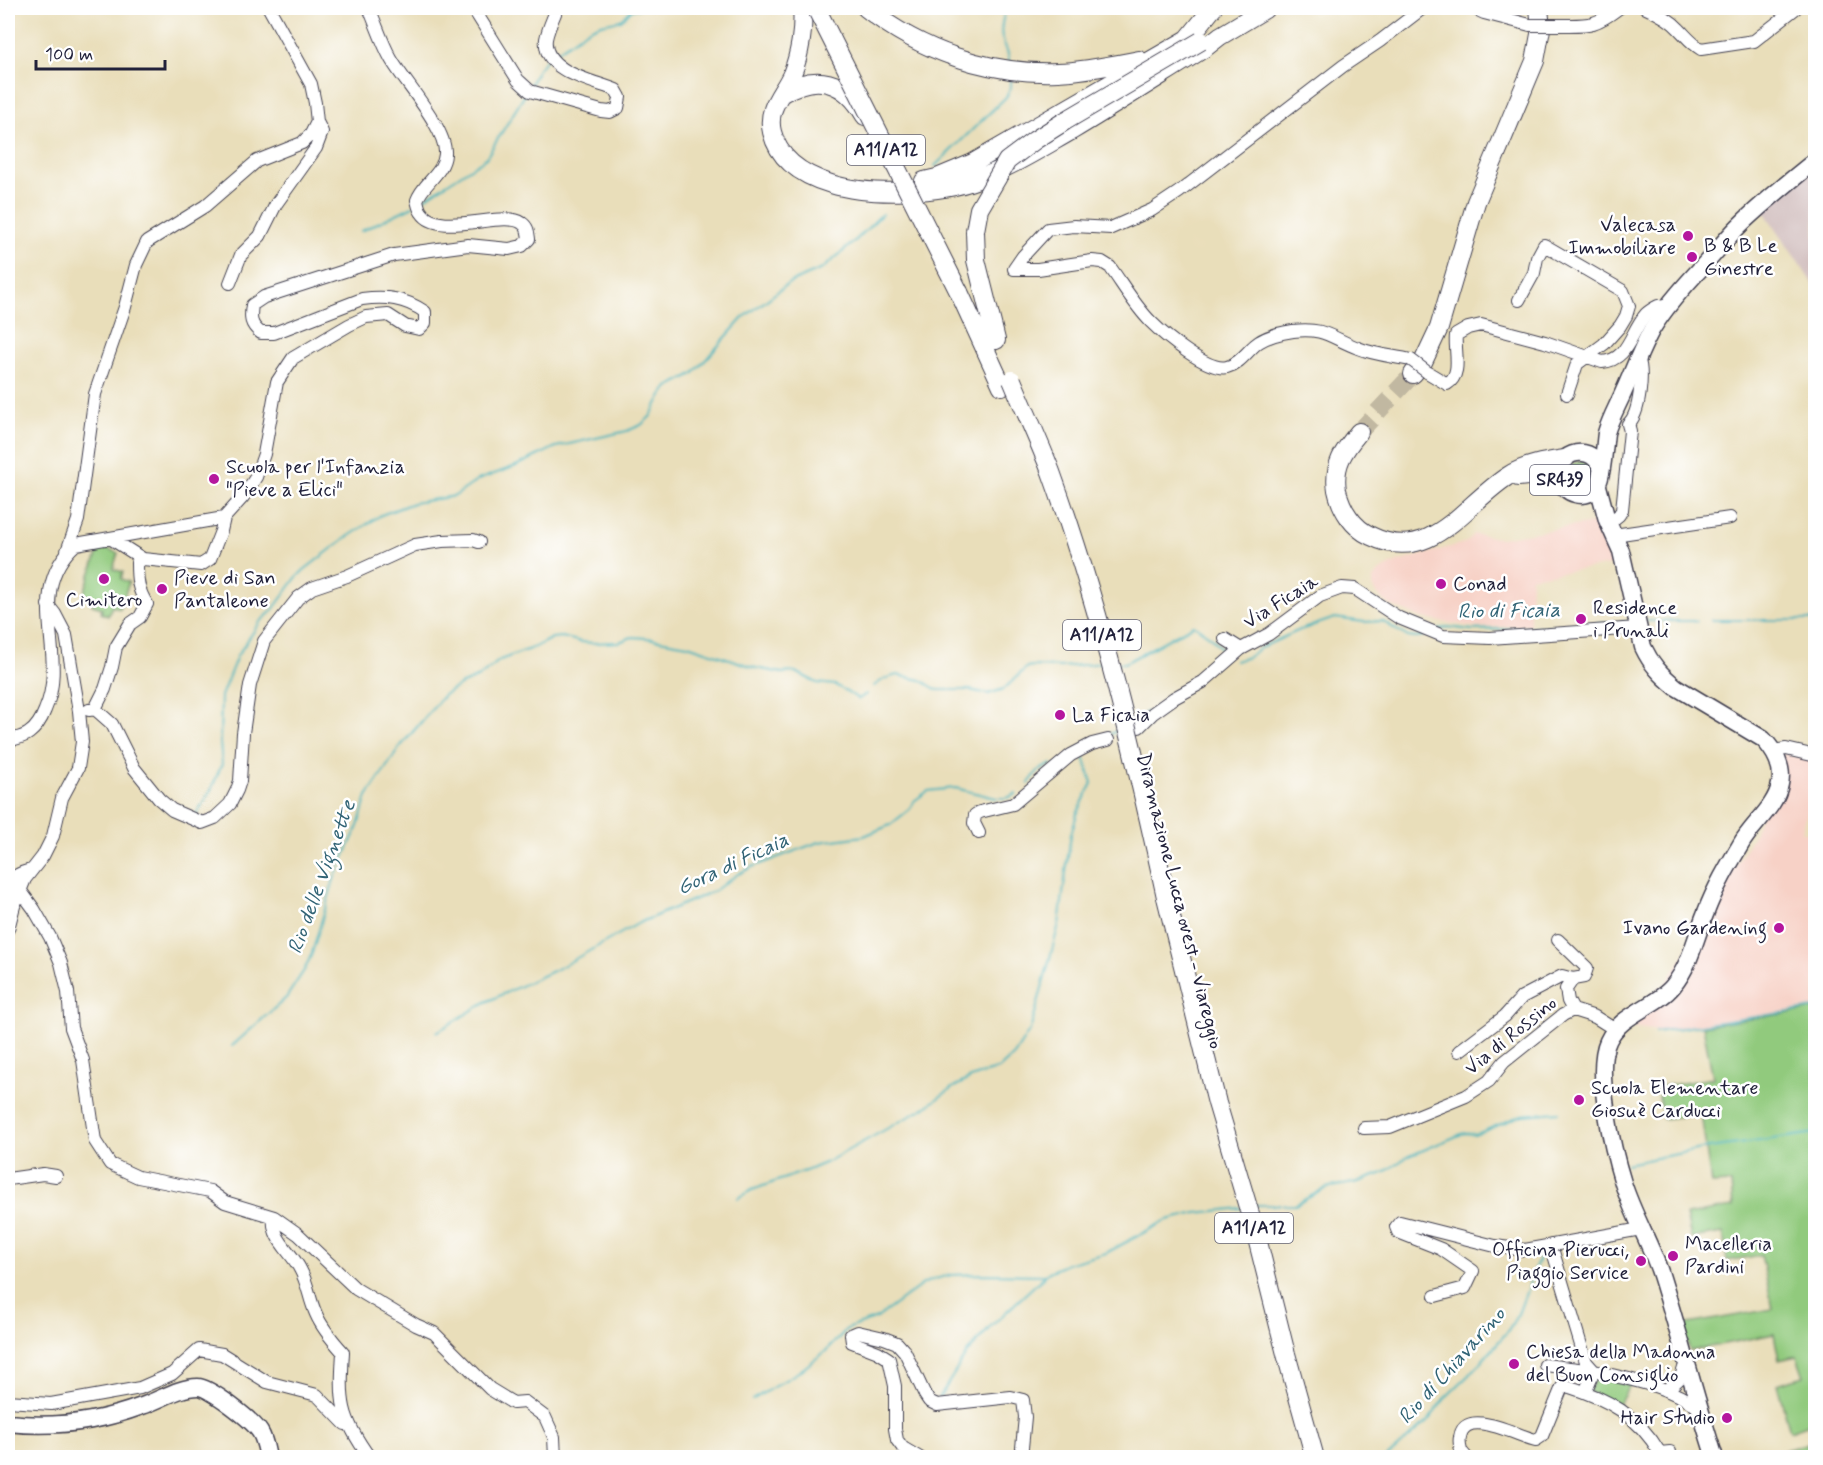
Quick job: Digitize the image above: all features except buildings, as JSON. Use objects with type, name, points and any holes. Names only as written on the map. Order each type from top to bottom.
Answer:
[{"type":"highway","points":[[802,8],[799,52],[791,76],[779,95],[772,113],[772,132],[781,152],[799,170],[822,181],[850,189],[894,192],[926,190],[977,180],[1029,156],[1265,9]]},
{"type":"highway","name":"Diramazione Lucca ovest - Viareggio","points":[[816,8],[889,155],[964,290],[996,340],[1007,383]]},
{"type":"highway","name":"Diramazione Lucca ovest - Viareggio","points":[[828,8],[1051,472],[1095,609],[1115,681],[1160,898],[1271,1341],[1303,1458]]},
{"type":"highway","points":[[867,8],[934,49],[970,62],[1001,69],[1057,72],[1132,66]]},
{"type":"highway","points":[[875,190],[937,178],[973,163],[1132,66],[1157,56],[1188,39],[1214,8]]},
{"type":"highway","points":[[1417,369],[1423,362],[1438,328],[1476,202],[1535,61],[1541,29],[1539,8]]},
{"type":"highway","points":[[996,340],[976,260],[975,231],[979,209],[1007,161],[1065,121],[1201,41],[1220,36]]},
{"type":"highway","points":[[779,95],[804,82],[819,81],[837,86],[856,103],[889,155]]},
{"type":"highway","points":[[1359,432],[1338,462],[1336,474],[1338,493],[1345,511],[1365,533],[1377,539],[1406,544],[1434,535],[1451,524],[1517,471],[1572,455]]},
{"type":"highway","points":[[1497,485],[1517,478],[1537,475],[1570,490]]},
{"type":"highway","name":"Diramazione Lucca ovest - Viareggio","points":[[1212,1104],[1256,1234],[1315,1458]]},
{"type":"main road","points":[[1600,467],[1638,358],[1652,329],[1687,284],[1741,224],[1815,160]]},
{"type":"main road","name":"SR439","points":[[1610,526],[1570,490],[1559,472],[1572,455],[1593,443],[1615,424]]},
{"type":"main road","name":"SR439","points":[[1570,490],[1588,494],[1598,486],[1601,477],[1600,467],[1592,456],[1572,455]]},
{"type":"main road","points":[[1598,486],[1623,560],[1638,628],[1647,654],[1663,677],[1763,739],[1773,751],[1781,777],[1780,787],[1773,800],[1742,840],[1714,892],[1691,957],[1672,988],[1614,1029],[1607,1043],[1602,1066],[1604,1093],[1623,1182],[1660,1273],[1715,1458]]},
{"type":"main road","points":[[8,1423],[30,1425],[84,1422],[140,1407],[186,1389],[201,1387],[215,1393],[259,1429],[265,1440],[268,1458]]},
{"type":"street","points":[[230,283],[242,255],[260,236],[276,204],[316,148],[322,132],[317,122],[310,84],[268,8]]},
{"type":"street","points":[[111,538],[143,559],[201,565],[210,559],[224,518],[243,497],[256,477],[264,454],[277,382],[293,358],[366,317],[388,315],[405,326],[419,329],[425,323],[425,312],[413,303],[397,298],[376,297],[362,299],[274,333],[261,333],[254,328],[250,318],[252,305],[264,297],[394,255],[468,245],[509,249],[522,246],[529,239],[527,228],[520,221],[448,224],[430,220],[422,214],[418,203],[419,194],[441,167],[445,154],[443,141],[436,125],[390,58],[369,8]]},
{"type":"street","points":[[473,8],[518,80],[527,88],[601,111],[610,112],[618,108],[620,97],[616,90],[569,74],[551,56],[546,40],[557,8]]},
{"type":"street","points":[[1423,8],[1152,210],[1111,228],[1074,226],[1048,229],[1014,269],[1038,269],[1092,261],[1102,262],[1110,267],[1150,321],[1179,345],[1207,364],[1218,368],[1229,367],[1271,335],[1294,331],[1324,332],[1358,348],[1417,369],[1447,384],[1453,380],[1457,367],[1456,334],[1468,328],[1481,325],[1545,342],[1602,362],[1610,361],[1623,353],[1646,314],[1658,306],[1668,308]]},
{"type":"street","points":[[1473,8],[1530,25],[1590,25],[1602,21],[1618,8]]},
{"type":"street","points":[[1646,8],[1659,14],[1678,28],[1687,40],[1701,49],[1754,41],[1796,8]]},
{"type":"street","points":[[66,553],[78,520],[95,394],[125,307],[136,265],[147,242],[206,206],[258,161],[302,143],[311,134],[317,122]]},
{"type":"street","points":[[1519,300],[1534,273],[1537,258],[1544,246],[1623,291],[1629,306],[1620,326],[1604,344],[1577,364],[1567,394]]},
{"type":"street","points":[[1610,526],[1619,515],[1623,504],[1630,431],[1615,424]]},
{"type":"street","points":[[66,553],[71,518]]},
{"type":"street","points":[[8,741],[29,733],[42,718],[50,699],[54,675],[48,605],[54,576],[66,553],[76,544],[224,518]]},
{"type":"street","points":[[1610,526],[1730,518]]},
{"type":"street","points":[[79,711],[95,709],[112,724],[134,768],[159,800],[172,810],[202,823],[215,818],[230,804],[240,781],[243,733],[250,685],[264,641],[298,598],[312,588],[347,576],[415,545],[442,541],[473,540],[479,542]]},
{"type":"street","points":[[95,709],[109,678],[116,646],[130,624],[140,617],[147,604],[140,595],[137,580],[136,563],[143,559]]},
{"type":"street","name":"Via Ficaia","points":[[1139,727],[1153,713],[1203,682],[1234,655],[1269,634],[1320,596],[1342,588],[1355,589],[1400,618],[1443,636],[1490,638],[1638,628]]},
{"type":"street","points":[[8,929],[12,889],[43,856],[52,836],[62,798],[78,768],[82,742],[66,635],[48,605]]},
{"type":"street","points":[[1225,639],[1234,655]]},
{"type":"street","points":[[979,832],[974,823],[975,815],[1013,804],[1071,755],[1092,744],[1108,740]]},
{"type":"street","points":[[1773,751],[1786,749],[1815,756]]},
{"type":"street","points":[[12,889],[34,909],[61,963],[68,992],[71,1028],[83,1060],[96,1141],[110,1164],[138,1177],[210,1191],[225,1202],[274,1217],[298,1234],[356,1289],[416,1325],[434,1333],[490,1389],[513,1403],[525,1402],[545,1417],[554,1437],[555,1458]]},
{"type":"street","points":[[1459,1052],[1505,1016],[1522,997],[1562,976],[1573,979],[1584,977],[1587,968],[1558,940]]},
{"type":"street","points":[[1573,979],[1566,989],[1568,1001],[1574,1010]]},
{"type":"street","name":"Via di Rossino","points":[[1364,1128],[1390,1127],[1466,1096],[1489,1081],[1504,1062],[1563,1015],[1574,1010],[1595,1017],[1614,1029]]},
{"type":"street","points":[[8,1179],[43,1174],[56,1176]]},
{"type":"street","points":[[274,1217],[276,1236],[302,1272],[316,1314],[330,1337],[343,1352],[340,1391],[345,1417],[355,1437]]},
{"type":"street","points":[[1436,1296],[1465,1288],[1473,1271],[1441,1249],[1398,1232],[1396,1227],[1400,1222],[1507,1248],[1525,1250],[1641,1229]]},
{"type":"street","points":[[1551,1245],[1586,1362],[1594,1371]]},
{"type":"street","points":[[920,1458],[903,1448],[897,1440],[895,1386],[889,1359],[852,1342],[851,1335],[858,1332],[897,1343],[905,1352],[925,1395],[929,1401],[937,1405],[1011,1397],[1023,1400],[1025,1417],[1021,1458]]},
{"type":"street","points":[[8,1401],[51,1404],[140,1389],[172,1374],[199,1350],[222,1354],[267,1382],[317,1395],[341,1418],[370,1458]]},
{"type":"street","points":[[1668,1389],[1681,1377],[1686,1362]]},
{"type":"street","points":[[1545,1365],[1594,1371],[1682,1393],[1692,1386]]},
{"type":"street","points":[[1585,1392],[1594,1371]]},
{"type":"street","points":[[1467,1458],[1461,1451],[1460,1435],[1467,1425],[1480,1421],[1536,1440],[1542,1437],[1562,1387],[1567,1386],[1615,1406],[1641,1425],[1660,1453],[1670,1452]]},
{"type":"street","points":[[1668,1389],[1685,1397],[1699,1408]]},
{"type":"shaded area","points":[[1815,165],[1815,287],[1763,210]]},
{"type":"shaded area","points":[[1603,523],[1618,564],[1531,577],[1530,625],[1479,628],[1419,617],[1390,605],[1373,588],[1373,578],[1380,571],[1397,562],[1467,542],[1473,534],[1500,538]]},
{"type":"shaded area","points":[[1783,753],[1815,760],[1815,805],[1809,808],[1802,831],[1815,837],[1815,1009],[1658,1031],[1625,1026],[1652,1008],[1709,913],[1755,832]]},
{"type":"green space","points":[[1580,462],[1588,466],[1592,474],[1588,482],[1580,486],[1572,482],[1568,474],[1572,466]]},
{"type":"green space","points":[[100,546],[118,553],[113,569],[123,572],[121,579],[129,582],[120,609],[112,606],[108,616],[101,613],[102,608],[92,605],[93,599],[83,595]]},
{"type":"green space","points":[[1815,1009],[1815,1422],[1790,1431],[1777,1384],[1804,1376],[1797,1356],[1779,1360],[1774,1334],[1690,1351],[1682,1325],[1773,1309],[1761,1255],[1727,1261],[1723,1233],[1691,1238],[1686,1215],[1733,1207],[1731,1183],[1711,1184],[1701,1114],[1663,1119],[1657,1087],[1713,1078],[1703,1026]]},
{"type":"green space","points":[[1596,1376],[1630,1385],[1618,1406],[1589,1392]]},
{"type":"green space","points":[[1815,1441],[1815,1457],[1773,1457],[1772,1454]]},
{"type":"waterway","points":[[553,54],[589,29],[621,20],[631,10],[640,8]]},
{"type":"waterway","points":[[706,8],[741,10],[745,8]]},
{"type":"waterway","points":[[1006,8],[1001,34],[1009,62]]},
{"type":"waterway","points":[[530,85],[546,59]]},
{"type":"waterway","points":[[935,166],[1006,97],[1011,88],[1011,77]]},
{"type":"waterway","points":[[422,200],[486,158],[526,93]]},
{"type":"waterway","points":[[361,231],[413,206]]},
{"type":"waterway","points":[[195,816],[210,792],[222,764],[221,696],[237,656],[260,622],[272,611],[304,570],[381,515],[413,503],[455,496],[478,480],[516,466],[556,447],[627,431],[641,425],[650,417],[668,387],[693,374],[743,318],[789,283],[822,269],[882,214]]},
{"type":"waterway","name":"Rio di Ficaia","points":[[1235,661],[1248,657],[1262,647],[1300,630],[1335,618],[1364,622],[1382,621],[1408,637],[1417,638],[1425,635]]},
{"type":"waterway","name":"Rio di Ficaia","points":[[1711,620],[1816,620]]},
{"type":"waterway","name":"Rio di Ficaia","points":[[1643,621],[1697,621]]},
{"type":"waterway","name":"Rio di Ficaia","points":[[1439,630],[1447,627],[1472,630],[1631,622]]},
{"type":"waterway","name":"Rio delle Vignette","points":[[1117,663],[1125,663],[1194,625],[1211,637],[1228,656]]},
{"type":"waterway","name":"Rio delle Vignette","points":[[232,1046],[286,998],[305,969],[334,879],[358,826],[367,796],[400,747],[444,695],[479,677],[500,660],[552,638],[562,637],[593,643],[619,642],[632,637],[647,638],[688,645],[756,668],[782,673],[796,672],[817,683],[835,685],[859,699],[866,694]]},
{"type":"waterway","name":"Rio delle Vignette","points":[[874,686],[884,679],[897,675],[921,680],[937,690],[970,690],[988,694],[1004,689],[1027,667],[1062,667],[1103,663]]},
{"type":"waterway","name":"Gora di Ficaia","points":[[1134,721],[1146,712]]},
{"type":"waterway","name":"Gora di Ficaia","points":[[1108,735],[1119,730]]},
{"type":"waterway","points":[[738,1198],[752,1190],[827,1162],[926,1107],[952,1088],[971,1078],[1000,1068],[1014,1055],[1030,1030],[1059,924],[1071,834],[1077,814],[1092,783],[1084,757]]},
{"type":"waterway","name":"Gora di Ficaia","points":[[1029,783],[1038,771],[1052,764]]},
{"type":"waterway","name":"Gora di Ficaia","points":[[437,1032],[484,1003],[559,968],[639,923],[714,891],[752,867],[819,842],[864,836],[890,825],[910,809],[914,801],[928,791],[955,788],[996,798],[1007,798],[1016,794]]},
{"type":"waterway","points":[[1655,1032],[1816,1008]]},
{"type":"waterway","points":[[1256,1205],[1295,1205],[1326,1188],[1358,1182],[1383,1173],[1407,1157],[1464,1133],[1477,1134],[1522,1115],[1559,1112]]},
{"type":"waterway","name":"Rio di Chiavarino","points":[[1626,1164],[1702,1149],[1816,1133]]},
{"type":"waterway","points":[[939,1398],[967,1353],[991,1326],[1049,1272],[1067,1264],[1106,1253],[1167,1220],[1197,1213],[1241,1208]]},
{"type":"waterway","name":"Rio di Chiavarino","points":[[1386,1458],[1428,1421],[1447,1396],[1475,1369],[1507,1332],[1518,1314],[1541,1253]]},
{"type":"waterway","points":[[752,1400],[800,1371],[826,1351],[847,1329],[877,1318],[923,1284],[951,1275],[1046,1275]]},
{"type":"tunnel","points":[[1359,432],[1413,374]]},
{"type":"place","name":"Valecasa Immobiliare","points":[[1688,236]]},
{"type":"place","name":"B & B Le Ginestre","points":[[1692,257]]},
{"type":"place","name":"Scuola per l'Infanzia \"Pieve a Elici\"","points":[[214,479]]},
{"type":"place","name":"Cimitero","points":[[104,579]]},
{"type":"place","name":"Conad","points":[[1441,584]]},
{"type":"place","name":"Pieve di San Pantaleone","points":[[162,589]]},
{"type":"place","name":"Residence i Prunali","points":[[1581,619]]},
{"type":"place","name":"La Ficaia","points":[[1060,715]]},
{"type":"place","name":"Ivano Gardening","points":[[1779,928]]},
{"type":"place","name":"Scuola Elementare Giosuè Carducci","points":[[1579,1100]]},
{"type":"place","name":"Macelleria Pardini","points":[[1673,1256]]},
{"type":"place","name":"Officina Pierucci, Piaggio Service","points":[[1641,1261]]},
{"type":"place","name":"Chiesa della Madonna del Buon Consiglio","points":[[1514,1364]]},
{"type":"place","name":"Hair Studio","points":[[1727,1418]]}]
